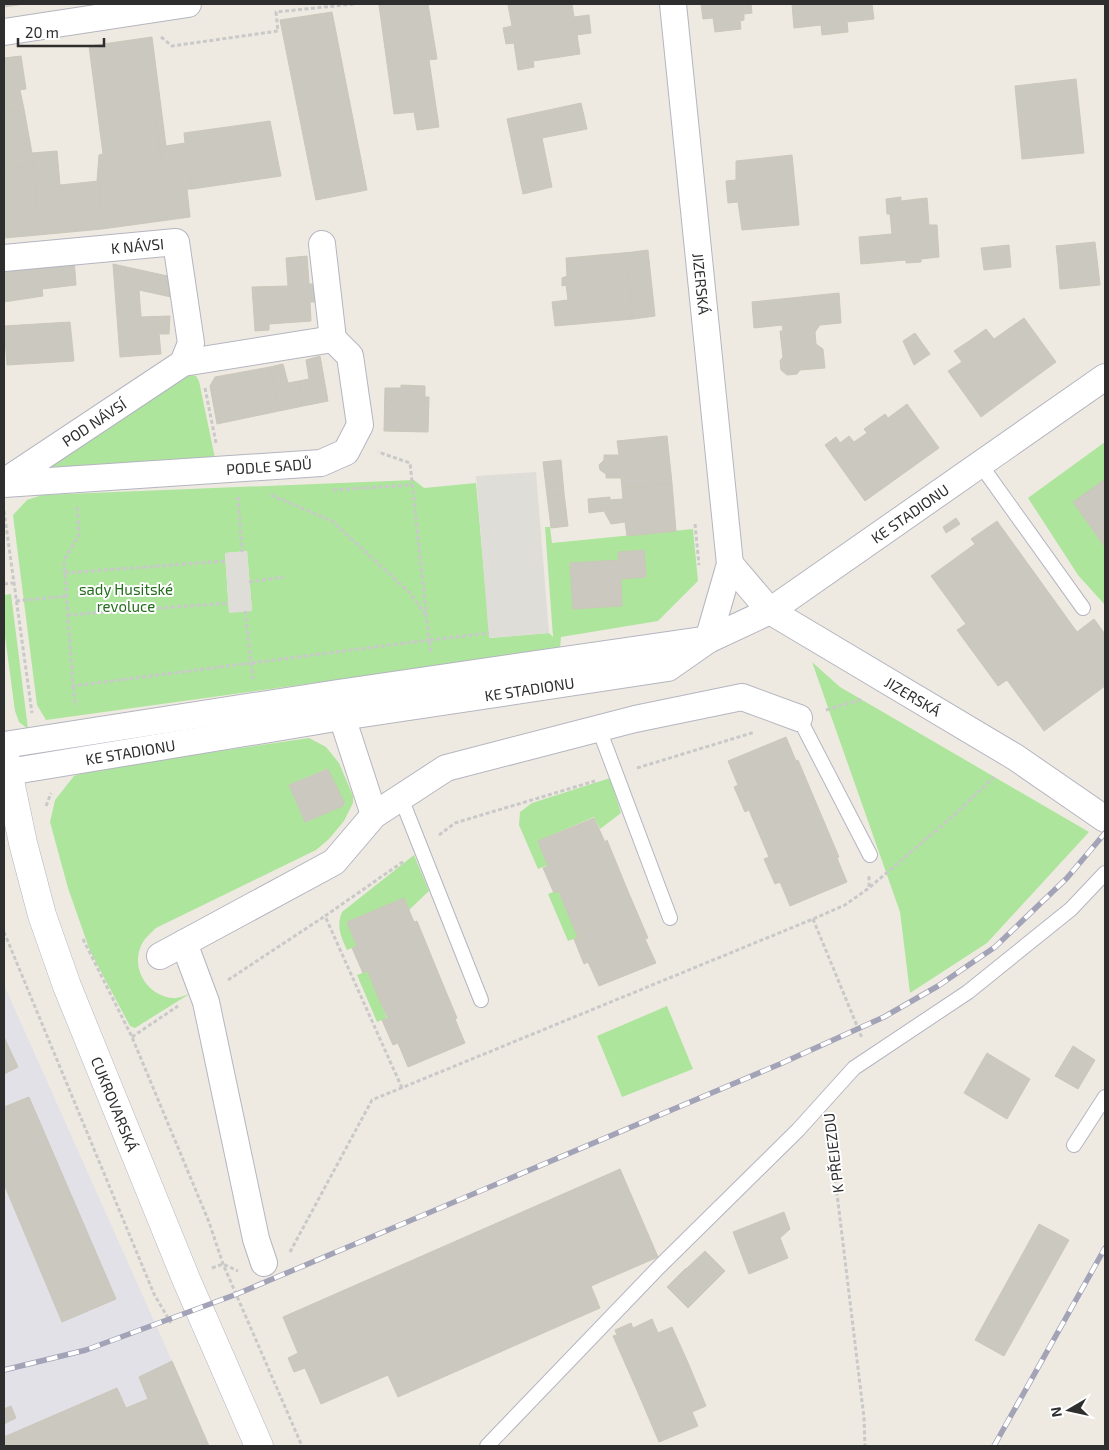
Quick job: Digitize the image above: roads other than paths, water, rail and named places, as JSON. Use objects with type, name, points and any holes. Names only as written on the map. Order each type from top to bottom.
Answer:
[{"type":"street","points":[[4,32],[188,4]]},
{"type":"street","name":"JIZERSKÁ","points":[[673,4],[730,564],[708,640]]},
{"type":"street","name":"K NÁVSI","points":[[4,258],[176,242],[191,343],[191,362]]},
{"type":"street","points":[[191,362],[333,339],[322,244]]},
{"type":"street","name":"PODLE SADŮ","points":[[4,483],[321,463],[346,452],[360,425],[350,356],[333,339]]},
{"type":"street","name":"POD NÁVSÍ","points":[[4,483],[191,362]]},
{"type":"street","name":"KE STADIONU","points":[[4,745],[668,668],[708,640],[770,611],[1105,377]]},
{"type":"street","name":"JIZERSKÁ","points":[[730,564],[770,611],[1015,757],[1105,819]]},
{"type":"street","points":[[160,956],[334,862],[374,815],[446,768],[599,728],[742,697],[799,718]]},
{"type":"street","points":[[340,705],[374,815]]},
{"type":"street","name":"KE STADIONU","points":[[6,762],[77,759],[340,705]]},
{"type":"street","name":"CUKROVARSKÁ","points":[[6,762],[23,843],[42,914],[67,986],[186,1278],[259,1446]]},
{"type":"street","points":[[184,943],[206,1002],[256,1239],[264,1263]]},
{"type":"lane","points":[[980,464],[1083,608]]},
{"type":"lane","points":[[799,718],[870,855]]},
{"type":"lane","points":[[599,728],[670,918]]},
{"type":"lane","points":[[401,798],[481,1000]]},
{"type":"lane","name":"K PŘEJEZDU","points":[[487,1446],[660,1266],[798,1130],[854,1068],[968,992],[1071,909],[1105,873]]},
{"type":"lane","points":[[1074,1145],[1105,1097]]},
{"type":"railway","points":[[4,1370],[86,1350],[237,1294],[780,1064],[884,1017],[938,986],[995,947],[1067,878],[1105,833]]},
{"type":"railway","points":[[994,1446],[1105,1248]]},
{"type":"park label","name":"sady Husitské revoluce","points":[[126,598]]}]
